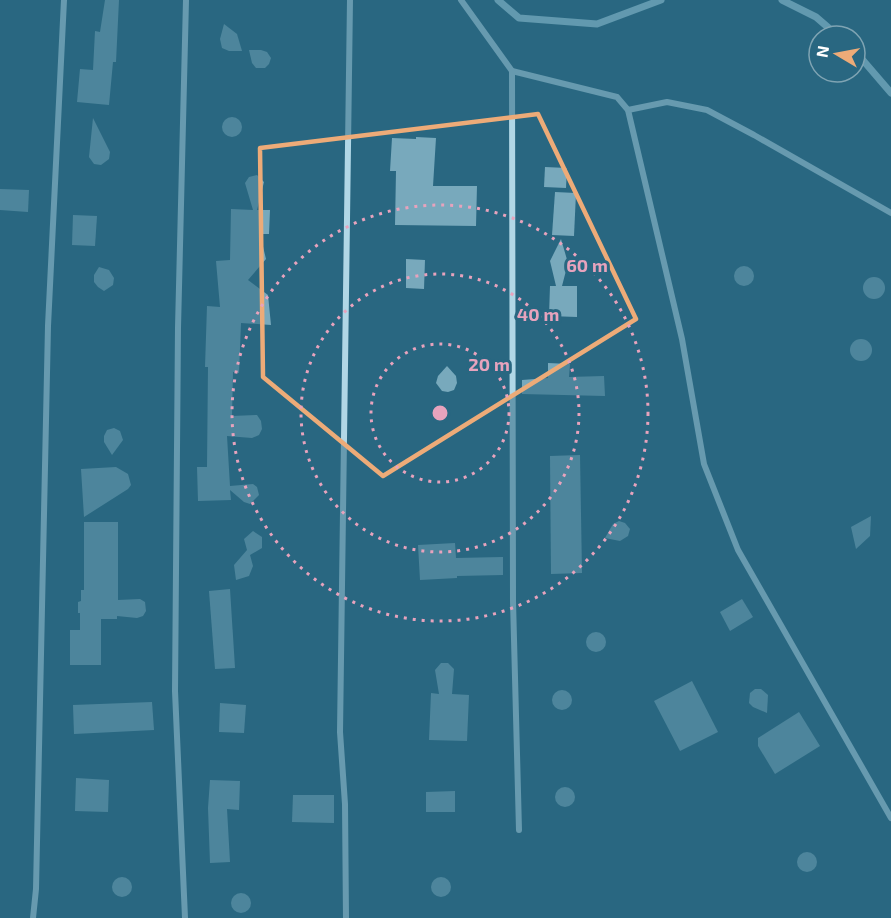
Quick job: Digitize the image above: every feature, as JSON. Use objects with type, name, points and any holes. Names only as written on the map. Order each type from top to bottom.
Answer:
[{"type":"street","points":[[33,918],[36,889],[48,326],[64,0]]},
{"type":"street","points":[[186,0],[178,328],[176,668],[186,918]]},
{"type":"street","points":[[346,918],[345,804],[340,732],[350,0]]},
{"type":"street","points":[[461,0],[512,71],[513,601],[519,830]]},
{"type":"street","points":[[512,71],[617,97],[628,110],[682,339],[704,464],[738,550],[891,818]]},
{"type":"street","points":[[628,110],[667,102],[706,110],[891,213]]},
{"type":"highlighted area","points":[[538,114],[636,319],[383,476],[263,377],[260,148]]},
{"type":"building","points":[[105,0],[119,0],[116,62],[113,62],[109,105],[77,102],[80,69],[93,70],[95,31],[100,32]]},
{"type":"building","points":[[224,24],[237,34],[242,51],[229,51],[222,48],[220,39]]},
{"type":"building","points":[[249,50],[267,52],[271,58],[269,64],[265,68],[256,68],[252,63]]},
{"type":"building","points":[[232,117],[239,120],[242,127],[239,134],[232,137],[225,134],[222,127],[225,120]]},
{"type":"building","points":[[93,118],[110,152],[109,159],[101,165],[94,164],[89,157]]},
{"type":"building","points":[[416,137],[436,138],[433,186],[477,186],[476,226],[395,225],[396,171],[390,171],[392,138],[416,139]]},
{"type":"building","points":[[545,167],[567,168],[566,188],[544,187]]},
{"type":"building","points":[[257,175],[264,182],[257,210],[270,210],[269,234],[260,234],[266,259],[248,280],[268,295],[271,325],[241,323],[239,373],[233,372],[232,416],[257,415],[262,429],[259,435],[252,438],[227,436],[230,486],[253,484],[257,487],[259,495],[250,504],[244,502],[230,490],[231,500],[198,501],[197,467],[207,467],[208,367],[205,367],[207,306],[220,307],[216,261],[230,260],[231,209],[253,210],[245,183],[249,177]]},
{"type":"building","points":[[0,189],[29,190],[28,212],[0,210]]},
{"type":"building","points":[[555,192],[576,193],[574,236],[552,235]]},
{"type":"building","points":[[73,215],[97,216],[95,246],[72,245]]},
{"type":"building","points":[[561,239],[568,263],[562,286],[577,286],[577,317],[549,316],[550,286],[556,286],[550,261]]},
{"type":"building","points":[[406,259],[425,260],[424,289],[406,288]]},
{"type":"building","points":[[744,266],[751,269],[754,276],[751,283],[744,286],[737,283],[734,276],[737,269]]},
{"type":"building","points":[[99,267],[109,270],[114,278],[113,285],[104,291],[94,282],[94,275]]},
{"type":"building","points":[[874,277],[882,280],[885,288],[882,296],[874,299],[866,296],[863,288],[866,280]]},
{"type":"building","points":[[861,339],[869,342],[872,350],[869,358],[861,361],[853,358],[850,350],[853,342]]},
{"type":"building","points":[[548,363],[570,364],[569,377],[604,376],[605,396],[522,394],[522,380],[548,378]]},
{"type":"building","points":[[447,366],[456,376],[457,383],[454,390],[448,392],[442,391],[436,383],[438,376]]},
{"type":"building","points":[[114,428],[120,431],[123,440],[112,455],[104,442],[104,436],[107,430]]},
{"type":"building","points":[[580,455],[582,573],[551,574],[550,456]]},
{"type":"building","points":[[116,467],[128,474],[131,485],[84,517],[81,469]]},
{"type":"building","points":[[871,516],[870,536],[856,549],[851,527]]},
{"type":"building","points":[[619,521],[625,523],[630,529],[628,536],[620,541],[605,538],[613,524]]},
{"type":"building","points":[[84,522],[118,522],[118,600],[140,599],[145,602],[146,611],[143,616],[137,618],[117,616],[117,619],[101,619],[101,665],[70,665],[70,630],[80,630],[78,602],[81,601],[81,590],[84,590]]},
{"type":"building","points":[[253,531],[262,537],[262,548],[250,555],[253,566],[249,576],[236,580],[234,565],[247,550],[244,539]]},
{"type":"building","points":[[455,543],[456,558],[503,557],[503,575],[420,580],[418,545]]},
{"type":"building","points":[[230,589],[235,668],[215,669],[209,591]]},
{"type":"building","points":[[742,599],[753,617],[730,631],[720,612]]},
{"type":"building","points":[[596,632],[603,635],[606,642],[603,649],[596,652],[589,649],[586,642],[589,635]]},
{"type":"building","points":[[441,663],[448,663],[454,669],[452,694],[469,695],[467,741],[429,740],[431,693],[439,694],[435,670]]},
{"type":"building","points":[[692,681],[718,732],[680,751],[654,701]]},
{"type":"building","points":[[755,689],[761,689],[768,695],[767,713],[749,703],[750,693]]},
{"type":"building","points":[[562,690],[569,693],[572,700],[569,707],[562,710],[555,707],[552,700],[555,693]]},
{"type":"building","points":[[152,702],[154,730],[74,734],[73,705]]},
{"type":"building","points":[[220,703],[246,705],[244,733],[219,732]]},
{"type":"building","points":[[799,712],[820,746],[775,774],[758,746],[758,738]]},
{"type":"building","points":[[76,778],[109,780],[108,812],[75,811]]},
{"type":"building","points":[[210,780],[240,781],[239,810],[227,809],[230,862],[210,863],[208,808]]},
{"type":"building","points":[[565,787],[572,790],[575,797],[572,804],[565,807],[558,804],[555,797],[558,790]]},
{"type":"building","points":[[455,791],[455,812],[426,812],[426,792]]},
{"type":"building","points":[[293,795],[334,795],[334,823],[292,822]]},
{"type":"building","points":[[807,852],[814,855],[817,862],[814,869],[807,872],[800,869],[797,862],[800,855]]},
{"type":"building","points":[[122,877],[129,880],[132,887],[129,894],[122,897],[115,894],[112,887],[115,880]]},
{"type":"building","points":[[441,877],[448,880],[451,887],[448,894],[441,897],[434,894],[431,887],[434,880]]},
{"type":"building","points":[[241,893],[248,896],[251,903],[248,910],[241,913],[234,910],[231,903],[234,896]]},
{"type":"waterway","points":[[498,0],[519,18],[597,24],[661,0]]},
{"type":"waterway","points":[[782,0],[816,17],[824,24]]},
{"type":"waterway","points":[[867,65],[891,93]]}]
